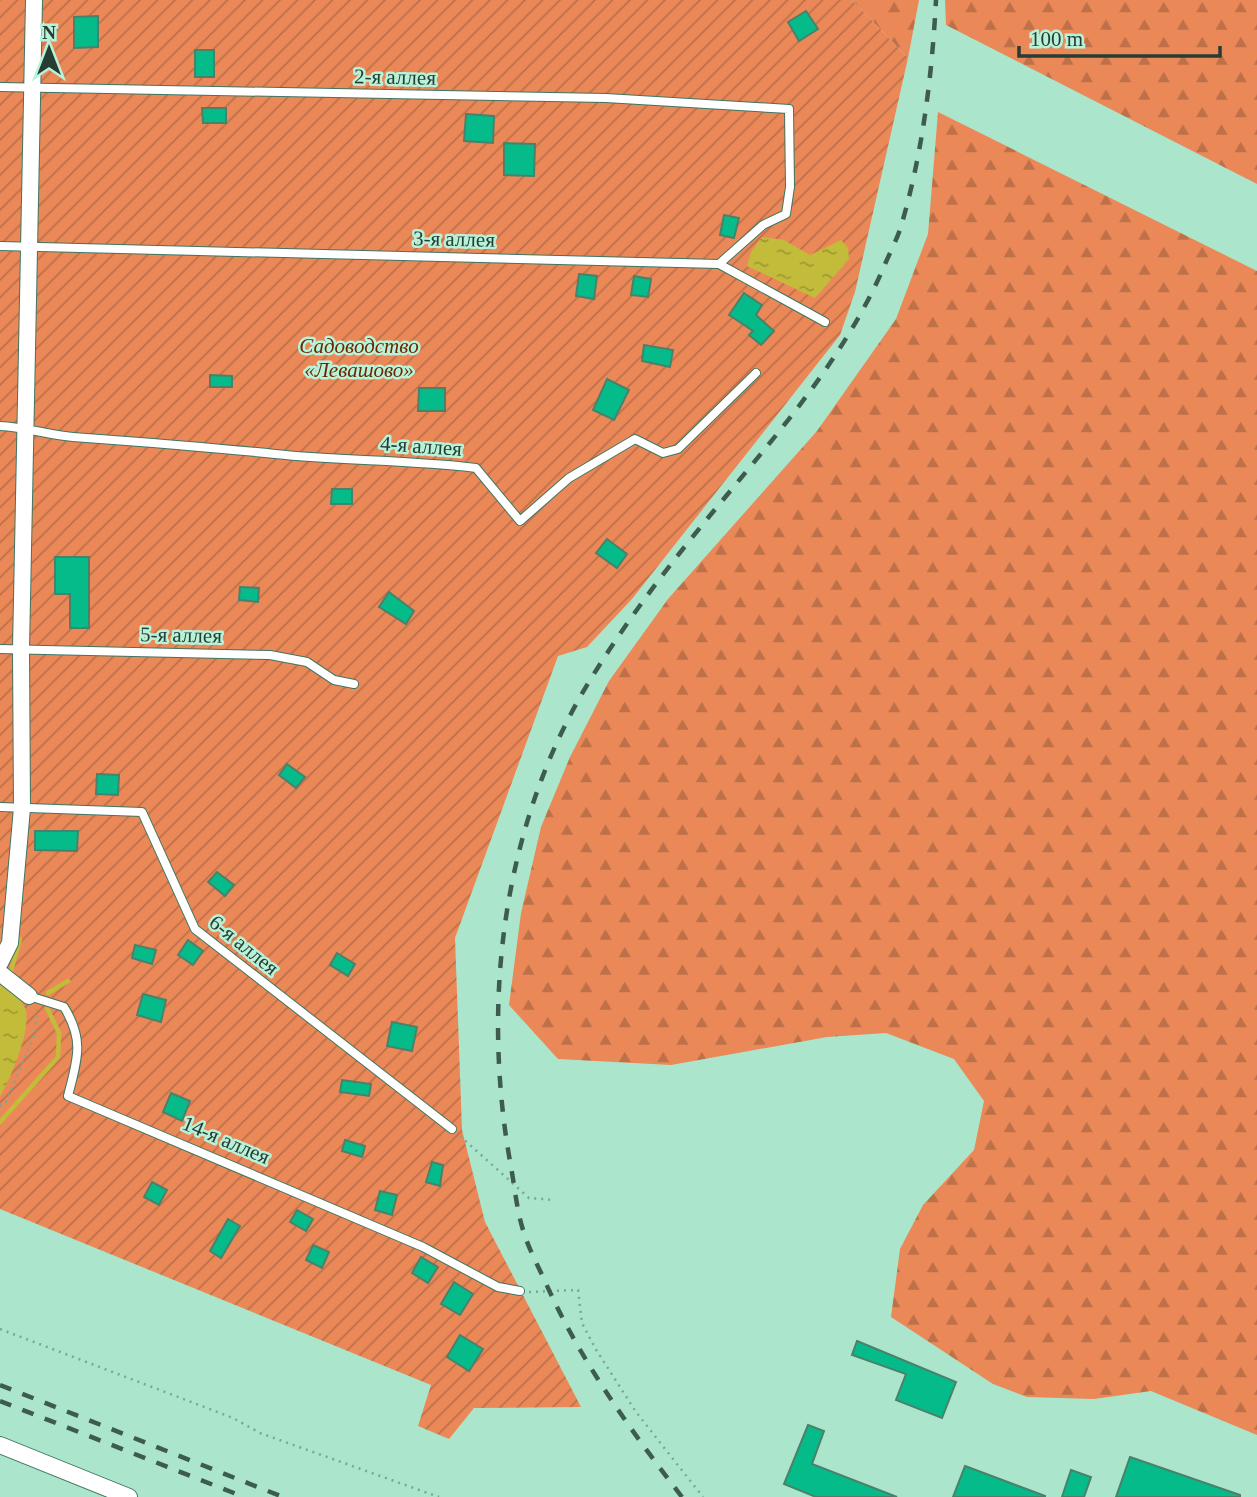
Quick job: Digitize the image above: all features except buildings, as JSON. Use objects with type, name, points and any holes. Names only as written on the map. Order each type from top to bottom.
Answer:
[{"type":"street","points":[[0,963],[10,943],[22,808],[21,649],[34,0]]},
{"type":"street","name":"14-я аллея","points":[[0,973],[29,996]]},
{"type":"street","points":[[0,1446],[130,1497]]},
{"type":"lane","name":"2-я аллея","points":[[0,87],[606,99],[789,110],[790,187],[786,214],[763,225],[719,264]]},
{"type":"lane","name":"3-я аллея","points":[[0,246],[719,264]]},
{"type":"lane","points":[[719,264],[825,322]]},
{"type":"lane","name":"4-я аллея","points":[[0,426],[26,427],[70,436],[146,440],[328,459],[421,461],[477,468],[520,521],[569,478],[635,439],[663,453],[678,449],[756,373]]},
{"type":"lane","name":"5-я аллея","points":[[0,649],[270,655],[307,662],[334,680],[354,684]]},
{"type":"lane","name":"6-я аллея","points":[[0,807],[142,812],[195,929],[452,1129]]},
{"type":"lane","name":"14-я аллея","points":[[29,996],[64,1007],[75,1025],[79,1050],[68,1096],[423,1247],[498,1287],[520,1291]]},
{"type":"path","points":[[0,1106],[6,1102],[36,1030],[38,1013],[29,996]]},
{"type":"path","points":[[452,1129],[528,1198],[555,1200]]},
{"type":"path","points":[[520,1291],[578,1290],[582,1323],[595,1349],[636,1412],[703,1497]]},
{"type":"path","points":[[0,1329],[233,1418],[260,1433],[439,1497]]},
{"type":"green space","name":"Садоводство «Левашово»","points":[[0,0],[852,0],[908,58],[855,292],[840,335],[632,599],[587,647],[558,656],[455,938],[462,1130],[485,1222],[581,1407],[474,1408],[449,1439],[418,1426],[431,1385],[0,1209]]},
{"type":"green space","points":[[852,0],[919,0],[908,58]]},
{"type":"green space","points":[[945,0],[1257,0],[1257,184],[946,25]]},
{"type":"green space","points":[[938,112],[1257,271],[1257,1435],[1151,1391],[1094,1399],[1027,1397],[993,1384],[891,1317],[900,1249],[923,1205],[974,1150],[984,1101],[954,1059],[886,1033],[827,1037],[671,1065],[558,1059],[509,1005],[521,913],[541,827],[570,757],[609,681],[668,599],[817,431],[896,319],[928,234]]},
{"type":"water","points":[[762,237],[784,240],[810,255],[841,240],[848,248],[849,259],[815,298],[747,266],[751,252]]},
{"type":"water","points":[[0,981],[5,982],[18,998],[27,1016],[19,1053],[0,1096]]},
{"type":"waterway","points":[[11,971],[20,939]]},
{"type":"waterway","points":[[48,993],[68,981]]},
{"type":"waterway","points":[[0,1122],[58,1057],[59,1033],[47,1008]]},
{"type":"railway","points":[[682,1497],[624,1419],[589,1365],[558,1309],[522,1225],[502,1103],[498,1039],[500,974],[507,910],[520,846],[540,785],[565,725],[597,669],[672,562],[811,390],[850,332],[883,269],[900,229],[916,168],[929,84],[936,0]]},
{"type":"railway","points":[[0,1385],[283,1497]]},
{"type":"railway","points":[[0,1401],[244,1497]]}]
